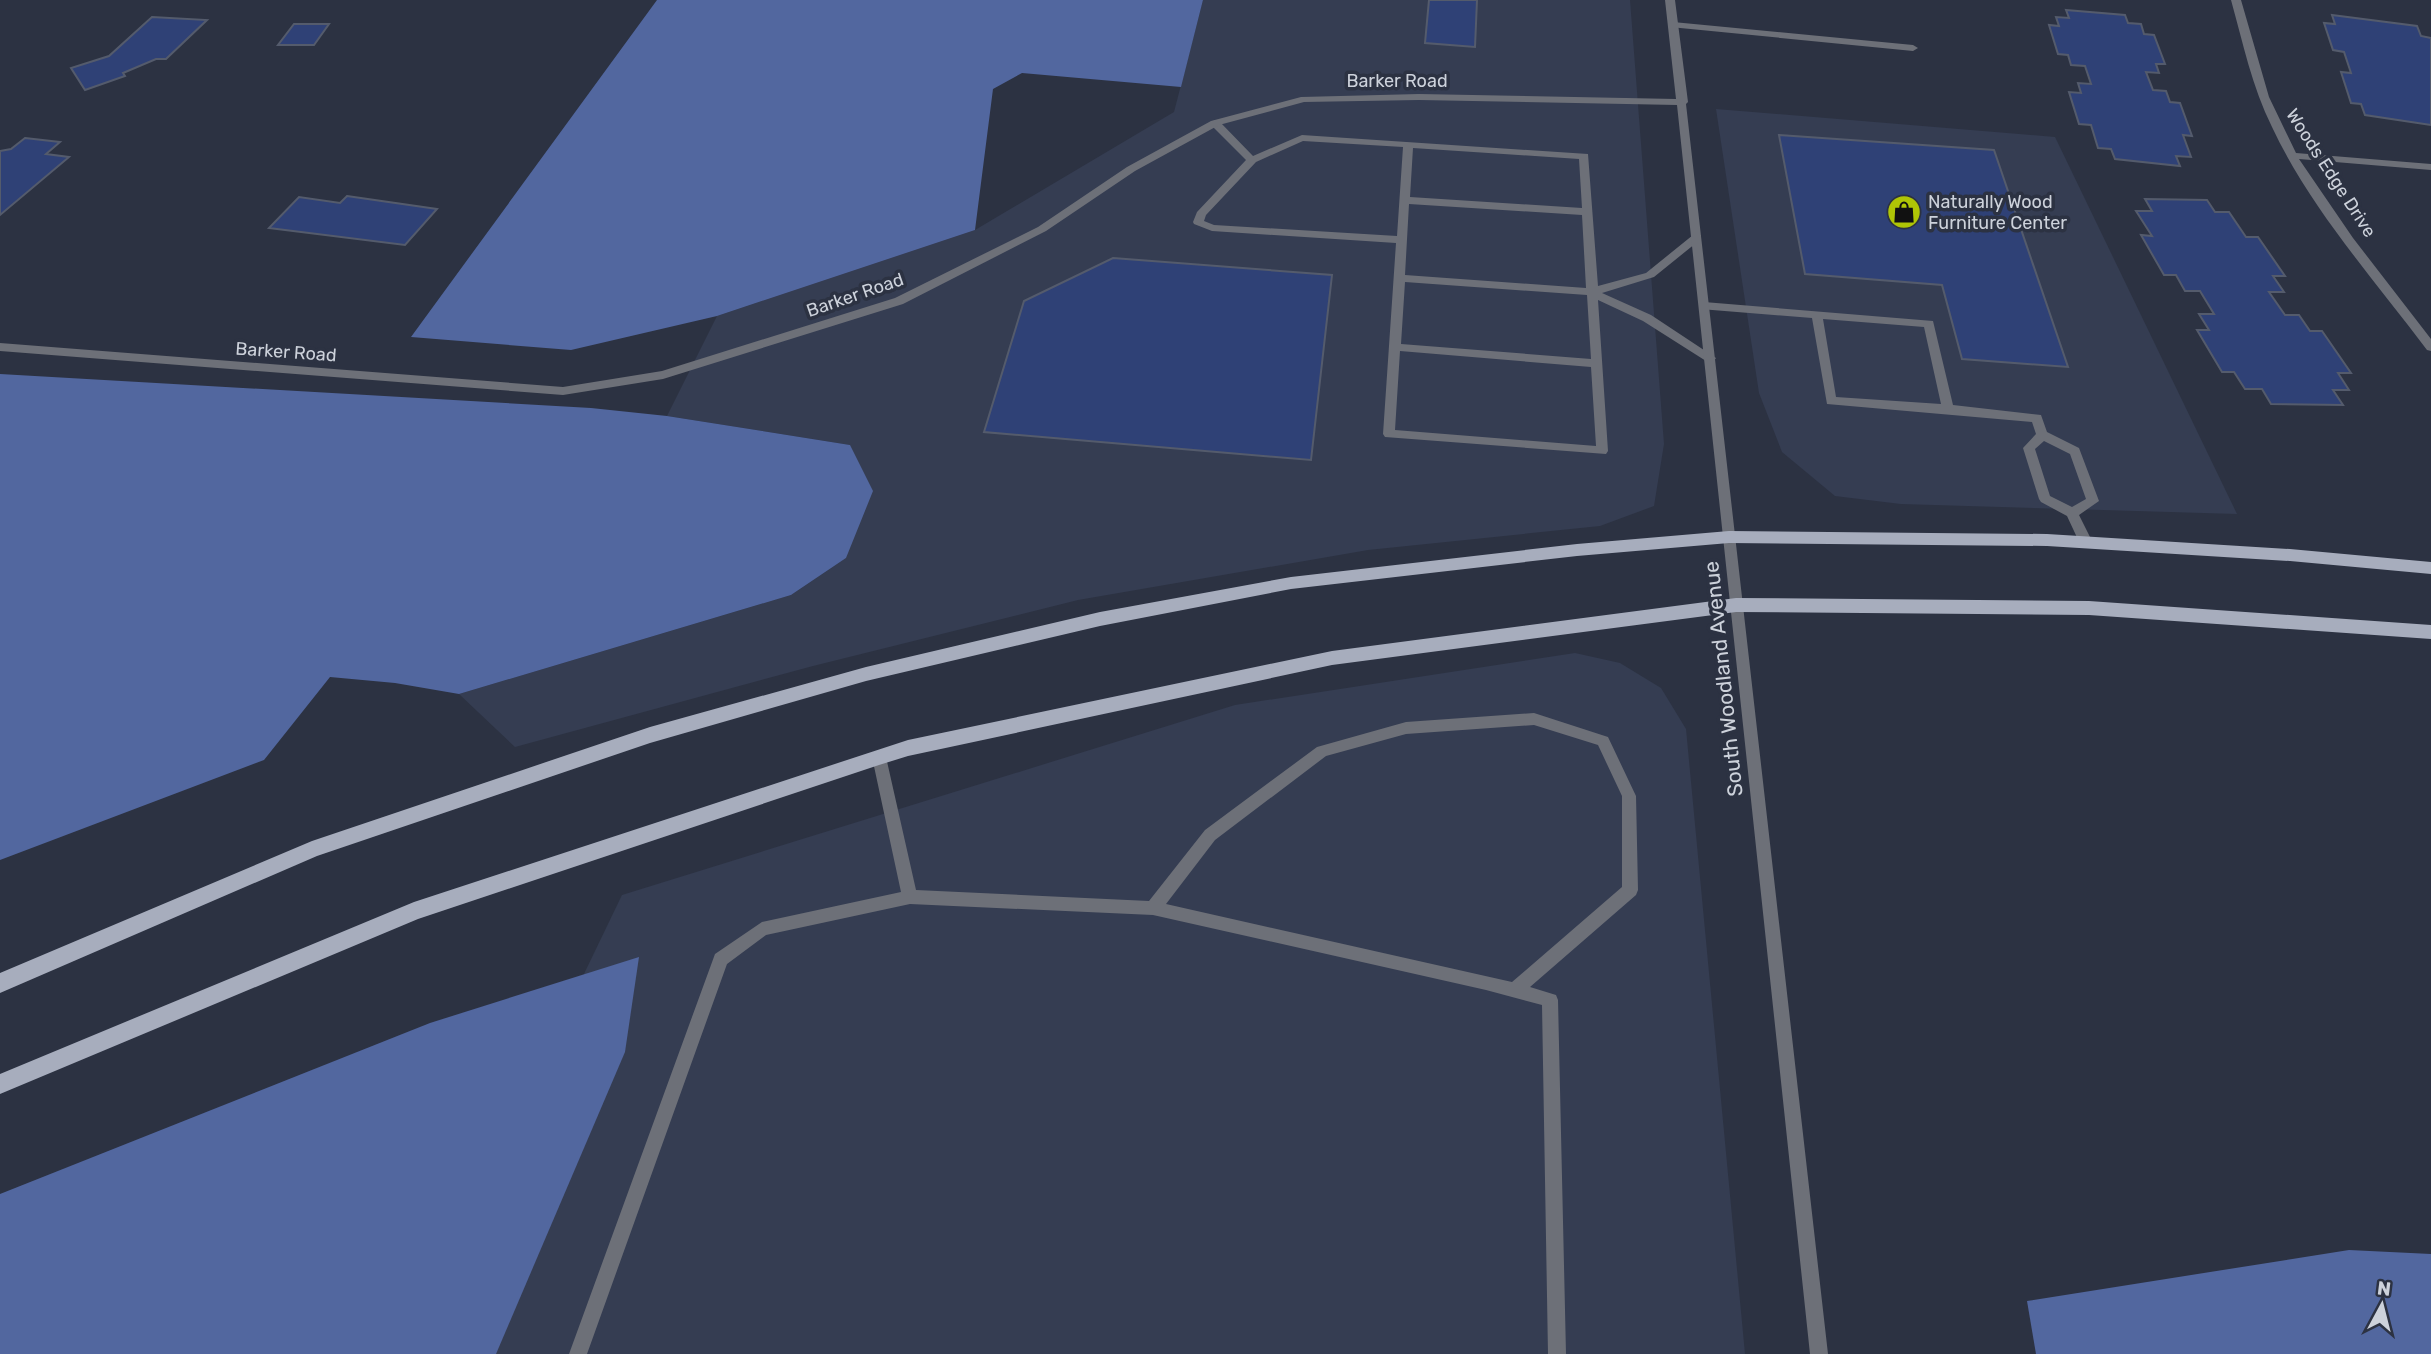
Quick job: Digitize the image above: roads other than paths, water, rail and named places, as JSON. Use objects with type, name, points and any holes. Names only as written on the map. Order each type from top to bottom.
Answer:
[{"type":"main road","points":[[0,983],[312,849],[650,735],[866,674],[1100,619],[1291,583],[1577,550],[1728,537],[2086,542],[2290,555],[2431,568]]},
{"type":"main road","points":[[0,1084],[414,911],[879,757],[908,748],[1332,658],[1736,605],[2089,608],[2431,632]]},
{"type":"street","name":"South Woodland Avenue","points":[[1670,0],[1819,1354]]},
{"type":"street","name":"Woods Edge Drive","points":[[2236,0],[2262,90],[2278,129],[2325,204],[2431,347]]},
{"type":"street","points":[[1673,25],[1913,48]]},
{"type":"street","name":"Barker Road","points":[[0,347],[563,391],[663,375],[899,301],[1042,229],[1131,169],[1215,122],[1304,99],[1419,97],[1683,102]]},
{"type":"street","points":[[1215,122],[1252,160]]},
{"type":"street","points":[[1401,240],[1212,228],[1198,222],[1201,214],[1252,160],[1302,138],[1584,156],[1602,451],[1389,433],[1408,145]]},
{"type":"street","points":[[2295,156],[2431,167]]},
{"type":"street","points":[[1404,200],[1587,212]]},
{"type":"street","points":[[1398,278],[1591,292],[1650,275],[1697,237]]},
{"type":"street","points":[[1591,292],[1647,318],[1710,358]]},
{"type":"street","points":[[1704,306],[1929,324],[1948,410]]},
{"type":"street","points":[[1817,315],[1831,401],[2037,418],[2042,435],[2075,451],[2093,501],[2072,513]]},
{"type":"street","points":[[1394,347],[1596,363]]},
{"type":"street","points":[[2042,435],[2029,448],[2045,499],[2072,513],[2086,542]]},
{"type":"street","points":[[1153,908],[1210,835],[1321,751],[1406,728],[1534,719],[1603,741],[1629,796],[1630,890],[1514,990]]},
{"type":"street","points":[[879,757],[910,897]]},
{"type":"street","points":[[578,1354],[721,960],[762,929],[910,897],[1153,908],[1550,999],[1557,1354]]},
{"type":"place","name":"Naturally Wood Furniture Center","points":[[1904,212]]}]
